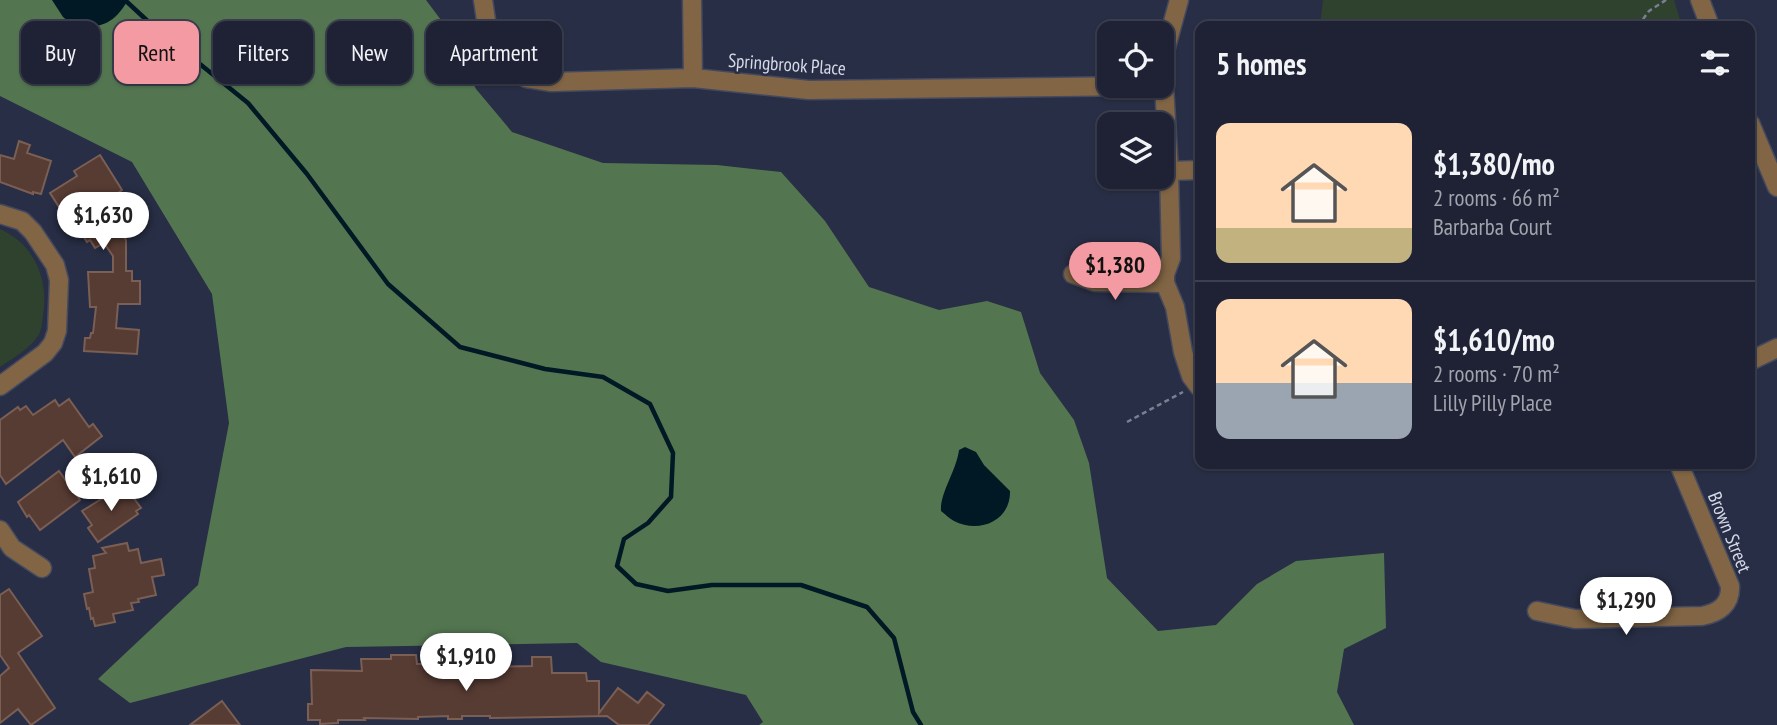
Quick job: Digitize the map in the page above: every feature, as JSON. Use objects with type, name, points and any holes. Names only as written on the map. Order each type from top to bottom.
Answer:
[{"type":"street","name":"Springbrook Place","points":[[483,0],[489,40],[507,67],[526,78],[552,82],[693,78],[809,90],[1097,87]]},
{"type":"street","points":[[692,0],[693,78]]},
{"type":"street","points":[[1173,21],[1179,0]]},
{"type":"street","points":[[1700,0],[1708,21]]},
{"type":"street","points":[[1755,135],[1777,187]]},
{"type":"street","points":[[1174,171],[1195,170]]},
{"type":"street","points":[[1170,189],[1171,258],[1165,274],[1165,283],[1175,307],[1193,389]]},
{"type":"street","points":[[0,214],[22,221],[33,232],[55,265],[59,280],[57,331],[53,343],[45,353],[0,386]]},
{"type":"street","points":[[1073,274],[1095,282],[1165,283]]},
{"type":"street","points":[[1755,359],[1777,348]]},
{"type":"street","name":"Brown Street","points":[[1537,611],[1576,619],[1702,616],[1717,613],[1727,602],[1730,586],[1681,469]]},
{"type":"street","points":[[0,530],[12,548],[42,568]]},
{"type":"path","points":[[1642,21],[1649,11],[1666,0]]},
{"type":"path","points":[[1127,422],[1193,389]]},
{"type":"green space","points":[[0,0],[426,0],[442,21],[426,21],[426,84],[473,84],[512,132],[603,163],[717,165],[781,172],[825,221],[869,287],[939,310],[987,301],[1021,312],[1040,373],[1074,420],[1089,463],[1107,578],[1158,631],[1216,625],[1257,584],[1296,561],[1384,553],[1386,628],[1344,649],[1337,692],[1354,725],[759,725],[763,722],[746,695],[601,662],[577,643],[346,647],[130,703],[98,679],[198,585],[229,423],[212,294],[132,162],[0,96]]},
{"type":"green space","points":[[1323,0],[1674,0],[1680,21],[1321,21]]},
{"type":"green space","points":[[0,229],[30,253],[41,276],[44,302],[42,326],[38,336],[0,367]]},
{"type":"water","points":[[52,0],[128,0],[113,19],[100,25],[100,21],[68,21]]},
{"type":"water","points":[[965,447],[976,452],[984,465],[1010,491],[1005,510],[992,522],[983,525],[964,525],[941,511],[959,450]]},
{"type":"building","points":[[19,141],[30,145],[27,153],[51,161],[41,194],[33,194],[0,182],[0,155],[14,159]]},
{"type":"building","points":[[100,155],[122,190],[118,193],[130,213],[121,219],[128,230],[122,234],[126,240],[126,271],[132,271],[132,281],[140,281],[140,304],[118,304],[116,328],[139,330],[137,354],[84,351],[85,338],[90,338],[93,333],[96,307],[90,307],[88,272],[113,272],[113,256],[104,243],[95,248],[90,240],[87,242],[67,210],[63,213],[50,193],[77,176],[74,171]]},
{"type":"building","points":[[69,399],[89,427],[93,424],[102,436],[75,457],[63,440],[6,484],[0,475],[0,420],[18,407],[20,410],[26,406],[33,415],[55,400],[59,406]]},
{"type":"building","points":[[59,471],[80,500],[40,530],[29,515],[27,517],[18,502]]},
{"type":"building","points":[[124,485],[141,508],[136,511],[138,514],[98,542],[88,528],[92,525],[82,511]]},
{"type":"building","points":[[127,543],[129,551],[138,549],[141,563],[161,559],[164,575],[152,577],[156,595],[131,603],[133,610],[113,614],[115,622],[95,626],[84,594],[93,592],[89,569],[95,568],[93,556],[106,553],[102,548]]},
{"type":"building","points":[[9,589],[42,636],[18,653],[55,708],[31,725],[18,709],[0,723],[0,676],[9,668],[0,655],[0,595]]},
{"type":"building","points":[[391,655],[416,655],[417,664],[470,663],[470,667],[532,666],[532,657],[551,657],[552,673],[586,673],[587,681],[599,681],[599,713],[618,688],[638,703],[647,692],[664,705],[648,725],[619,725],[607,716],[364,718],[365,720],[338,720],[338,723],[320,724],[320,720],[308,720],[308,704],[312,704],[311,670],[362,671],[361,659],[391,659]]},
{"type":"building","points":[[222,701],[240,725],[190,725]]},
{"type":"waterway","points":[[125,0],[248,103],[307,174],[388,284],[460,347],[545,369],[603,377],[650,404],[673,453],[671,497],[648,523],[624,539],[617,566],[636,584],[668,591],[712,585],[801,585],[867,607],[894,638],[913,712],[921,725]]}]
